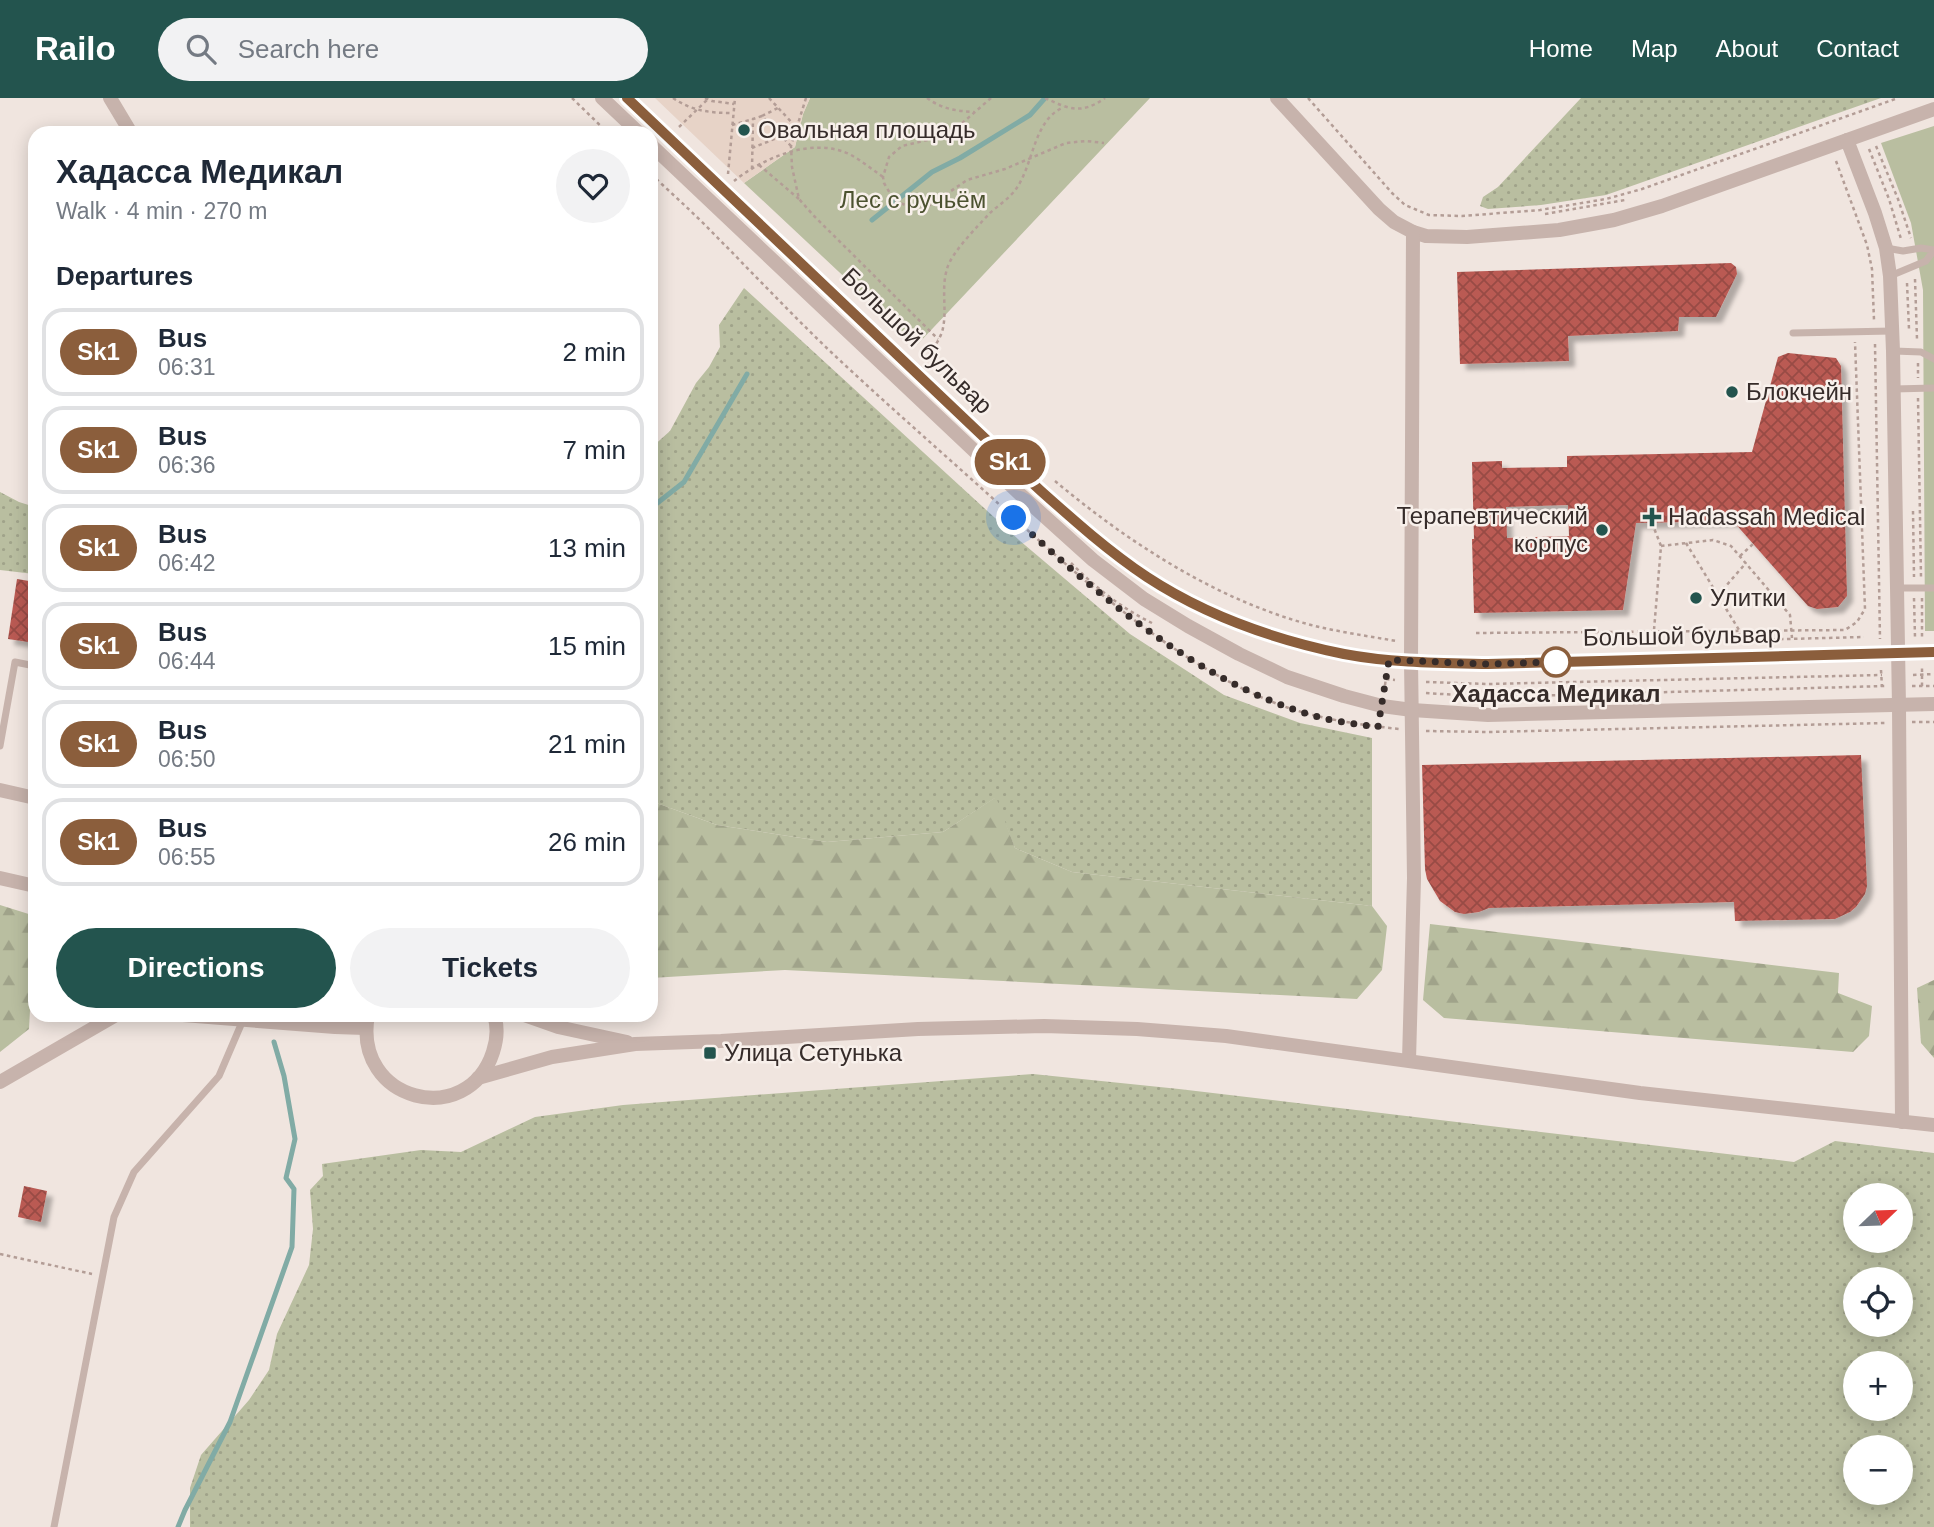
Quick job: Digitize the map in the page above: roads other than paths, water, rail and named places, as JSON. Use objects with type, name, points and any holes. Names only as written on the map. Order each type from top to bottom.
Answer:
[{"type":"street","points":[[110,98],[127,126]]},
{"type":"street","points":[[602,98],[632,126]]},
{"type":"street","name":"Большой бульвар","points":[[627,98],[656,126]]},
{"type":"street","points":[[1278,98],[1394,222],[1426,236],[1467,237],[1559,230],[1614,220],[1662,206],[1934,109]]},
{"type":"street","name":"Большой бульвар","points":[[658,127],[1031,482],[1100,543],[1147,577],[1196,605],[1245,626],[1346,654],[1435,663],[1498,664],[1928,652]]},
{"type":"street","points":[[1847,140],[1875,213],[1886,248],[1890,276],[1899,706],[1902,1122]]},
{"type":"street","name":"Большой бульвар","points":[[658,152],[1093,560],[1144,599],[1239,654],[1287,677],[1382,706],[1488,715],[1928,704]]},
{"type":"street","points":[[1409,1060],[1414,878],[1411,661],[1413,232]]},
{"type":"street","points":[[0,790],[28,796]]},
{"type":"street","points":[[0,878],[28,884]]},
{"type":"street","points":[[0,1082],[104,1022]]},
{"type":"street","points":[[366,1022],[367,1048],[374,1066],[387,1082],[404,1093],[424,1098],[443,1097],[462,1090],[478,1078],[490,1062],[496,1042],[496,1022]]},
{"type":"street","points":[[544,1022],[635,1044]]},
{"type":"street","points":[[478,1078],[552,1057],[635,1044],[918,1029],[1044,1026],[1137,1029],[1226,1036],[1640,1093],[1934,1125]]},
{"type":"lane","points":[[1886,248],[1903,251],[1921,248],[1934,250],[1926,261],[1890,276]]},
{"type":"lane","points":[[1793,333],[1892,331]]},
{"type":"lane","points":[[1893,351],[1918,352],[1934,359]]},
{"type":"lane","points":[[1894,389],[1934,388]]},
{"type":"lane","points":[[1897,588],[1934,588]]},
{"type":"lane","points":[[0,746],[15,662],[28,665]]},
{"type":"lane","points":[[54,1527],[114,1217],[134,1172],[219,1076],[242,1022]]},
{"type":"waterway","points":[[872,220],[932,172],[1030,115],[1045,98]]},
{"type":"waterway","points":[[658,502],[684,482],[747,374]]},
{"type":"waterway","points":[[178,1527],[230,1422],[292,1247],[294,1189],[286,1178],[295,1139],[284,1076],[274,1042]]},
{"type":"place","name":"Овальная площадь","points":[[744,130]]},
{"type":"place","name":"Блокчейн","points":[[1732,392]]},
{"type":"place","name":"Hadassah Medical","points":[[1652,517]]},
{"type":"place","name":"Терапевтический корпус","points":[[1602,530]]},
{"type":"place","name":"Улитки","points":[[1696,598]]},
{"type":"place","name":"Хадасса Медикал","points":[[1556,662]]},
{"type":"place","name":"Улица Сетунька","points":[[710,1053]]},
{"type":"park label","name":"Лес с ручьём","points":[[913,200]]}]
